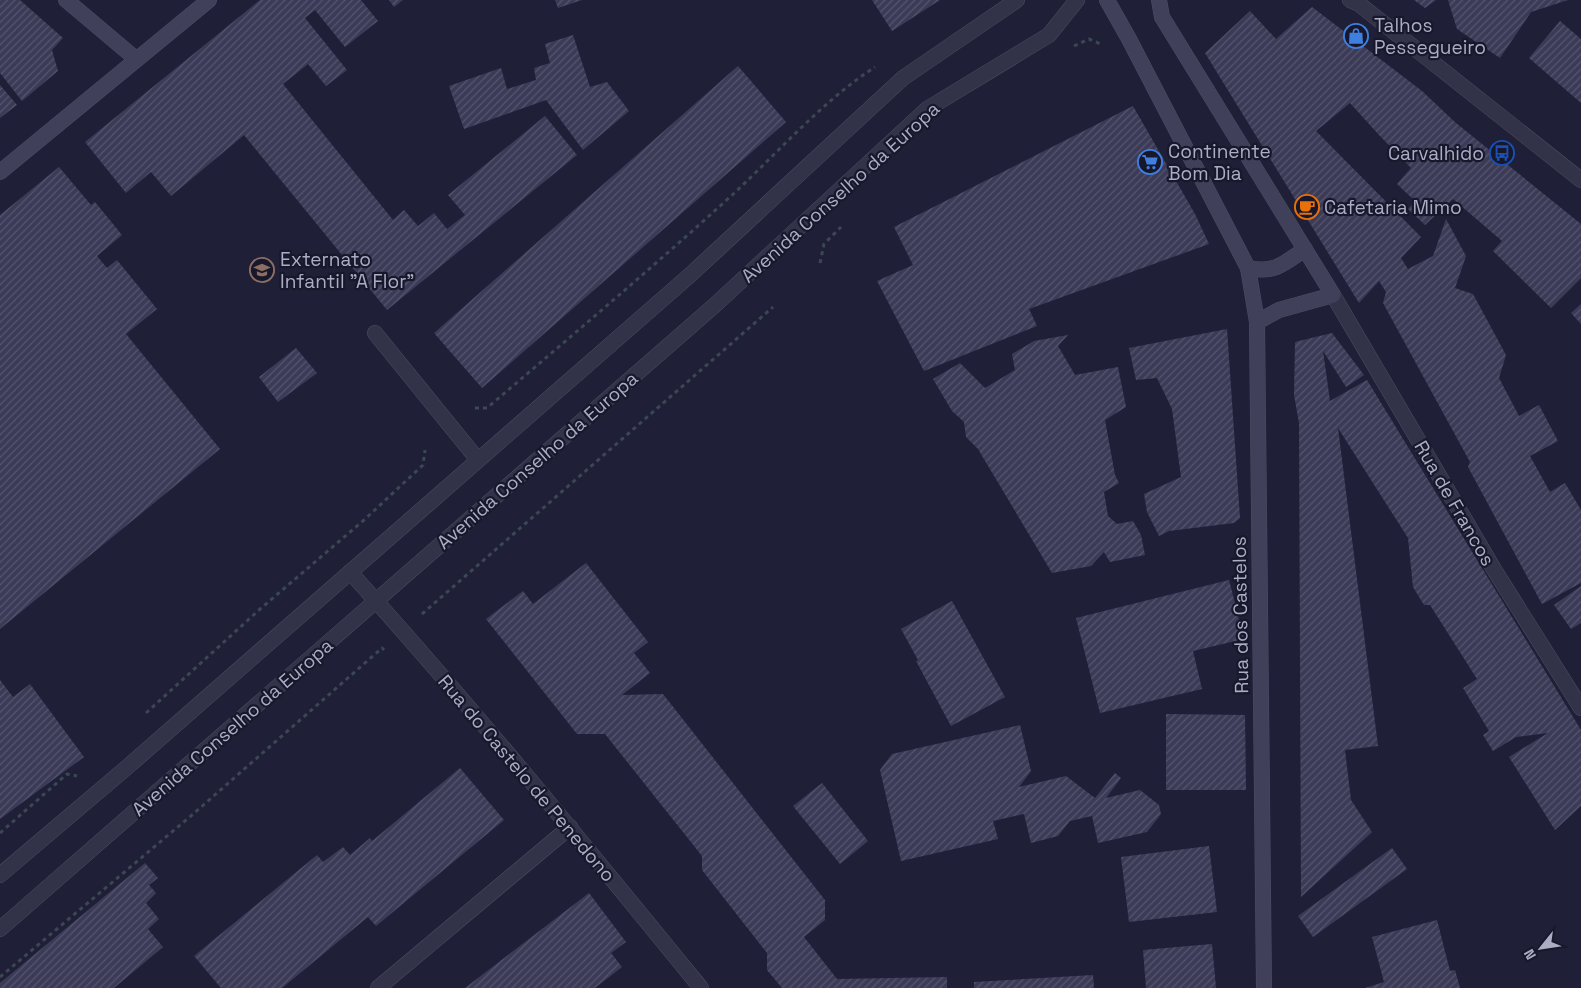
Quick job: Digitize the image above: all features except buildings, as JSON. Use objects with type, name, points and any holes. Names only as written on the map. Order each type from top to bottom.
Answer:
[{"type":"main road","points":[[66,0],[136,59]]},
{"type":"main road","points":[[0,172],[209,0]]},
{"type":"main road","name":"Rua dos Castelos","points":[[1107,0],[1129,38],[1248,268],[1257,322],[1264,988]]},
{"type":"main road","points":[[1160,0],[1162,17],[1333,295],[1280,310],[1257,322]]},
{"type":"main road","points":[[1248,268],[1262,271],[1275,268],[1305,249]]},
{"type":"street","name":"Avenida Conselho da Europa","points":[[0,875],[125,769],[689,276],[903,78],[1017,0]]},
{"type":"street","name":"Avenida Conselho da Europa","points":[[0,929],[715,305],[926,109],[1049,35],[1077,0]]},
{"type":"street","points":[[1356,1],[1581,180]]},
{"type":"street","name":"Rua de Francos","points":[[1333,295],[1495,571],[1581,708]]},
{"type":"street","points":[[375,333],[478,460]]},
{"type":"street","name":"Rua do Castelo de Penedono","points":[[350,572],[570,827],[701,988]]},
{"type":"street","points":[[378,988],[570,827]]},
{"type":"path","points":[[1066,50],[1089,39],[1104,46]]},
{"type":"path","points":[[475,408],[488,408],[766,165],[829,102],[860,76],[878,64]]},
{"type":"path","points":[[820,263],[824,244],[844,224]]},
{"type":"path","points":[[424,621],[421,615],[773,307]]},
{"type":"path","points":[[142,717],[259,610],[364,520],[423,465],[424,450]]},
{"type":"path","points":[[0,977],[192,814],[382,648],[386,654]]},
{"type":"path","points":[[0,833],[68,774],[76,777],[84,770]]},
{"type":"place","name":"Talhos Pessegueiro","points":[[1356,36]]},
{"type":"place","name":"Carvalhido","points":[[1502,153]]},
{"type":"place","name":"Continente Bom Dia","points":[[1150,162]]},
{"type":"place","name":"Cafetaria Mimo","points":[[1307,207]]},
{"type":"place","name":"Externato Infantil \"A Flor\"","points":[[262,270]]}]
